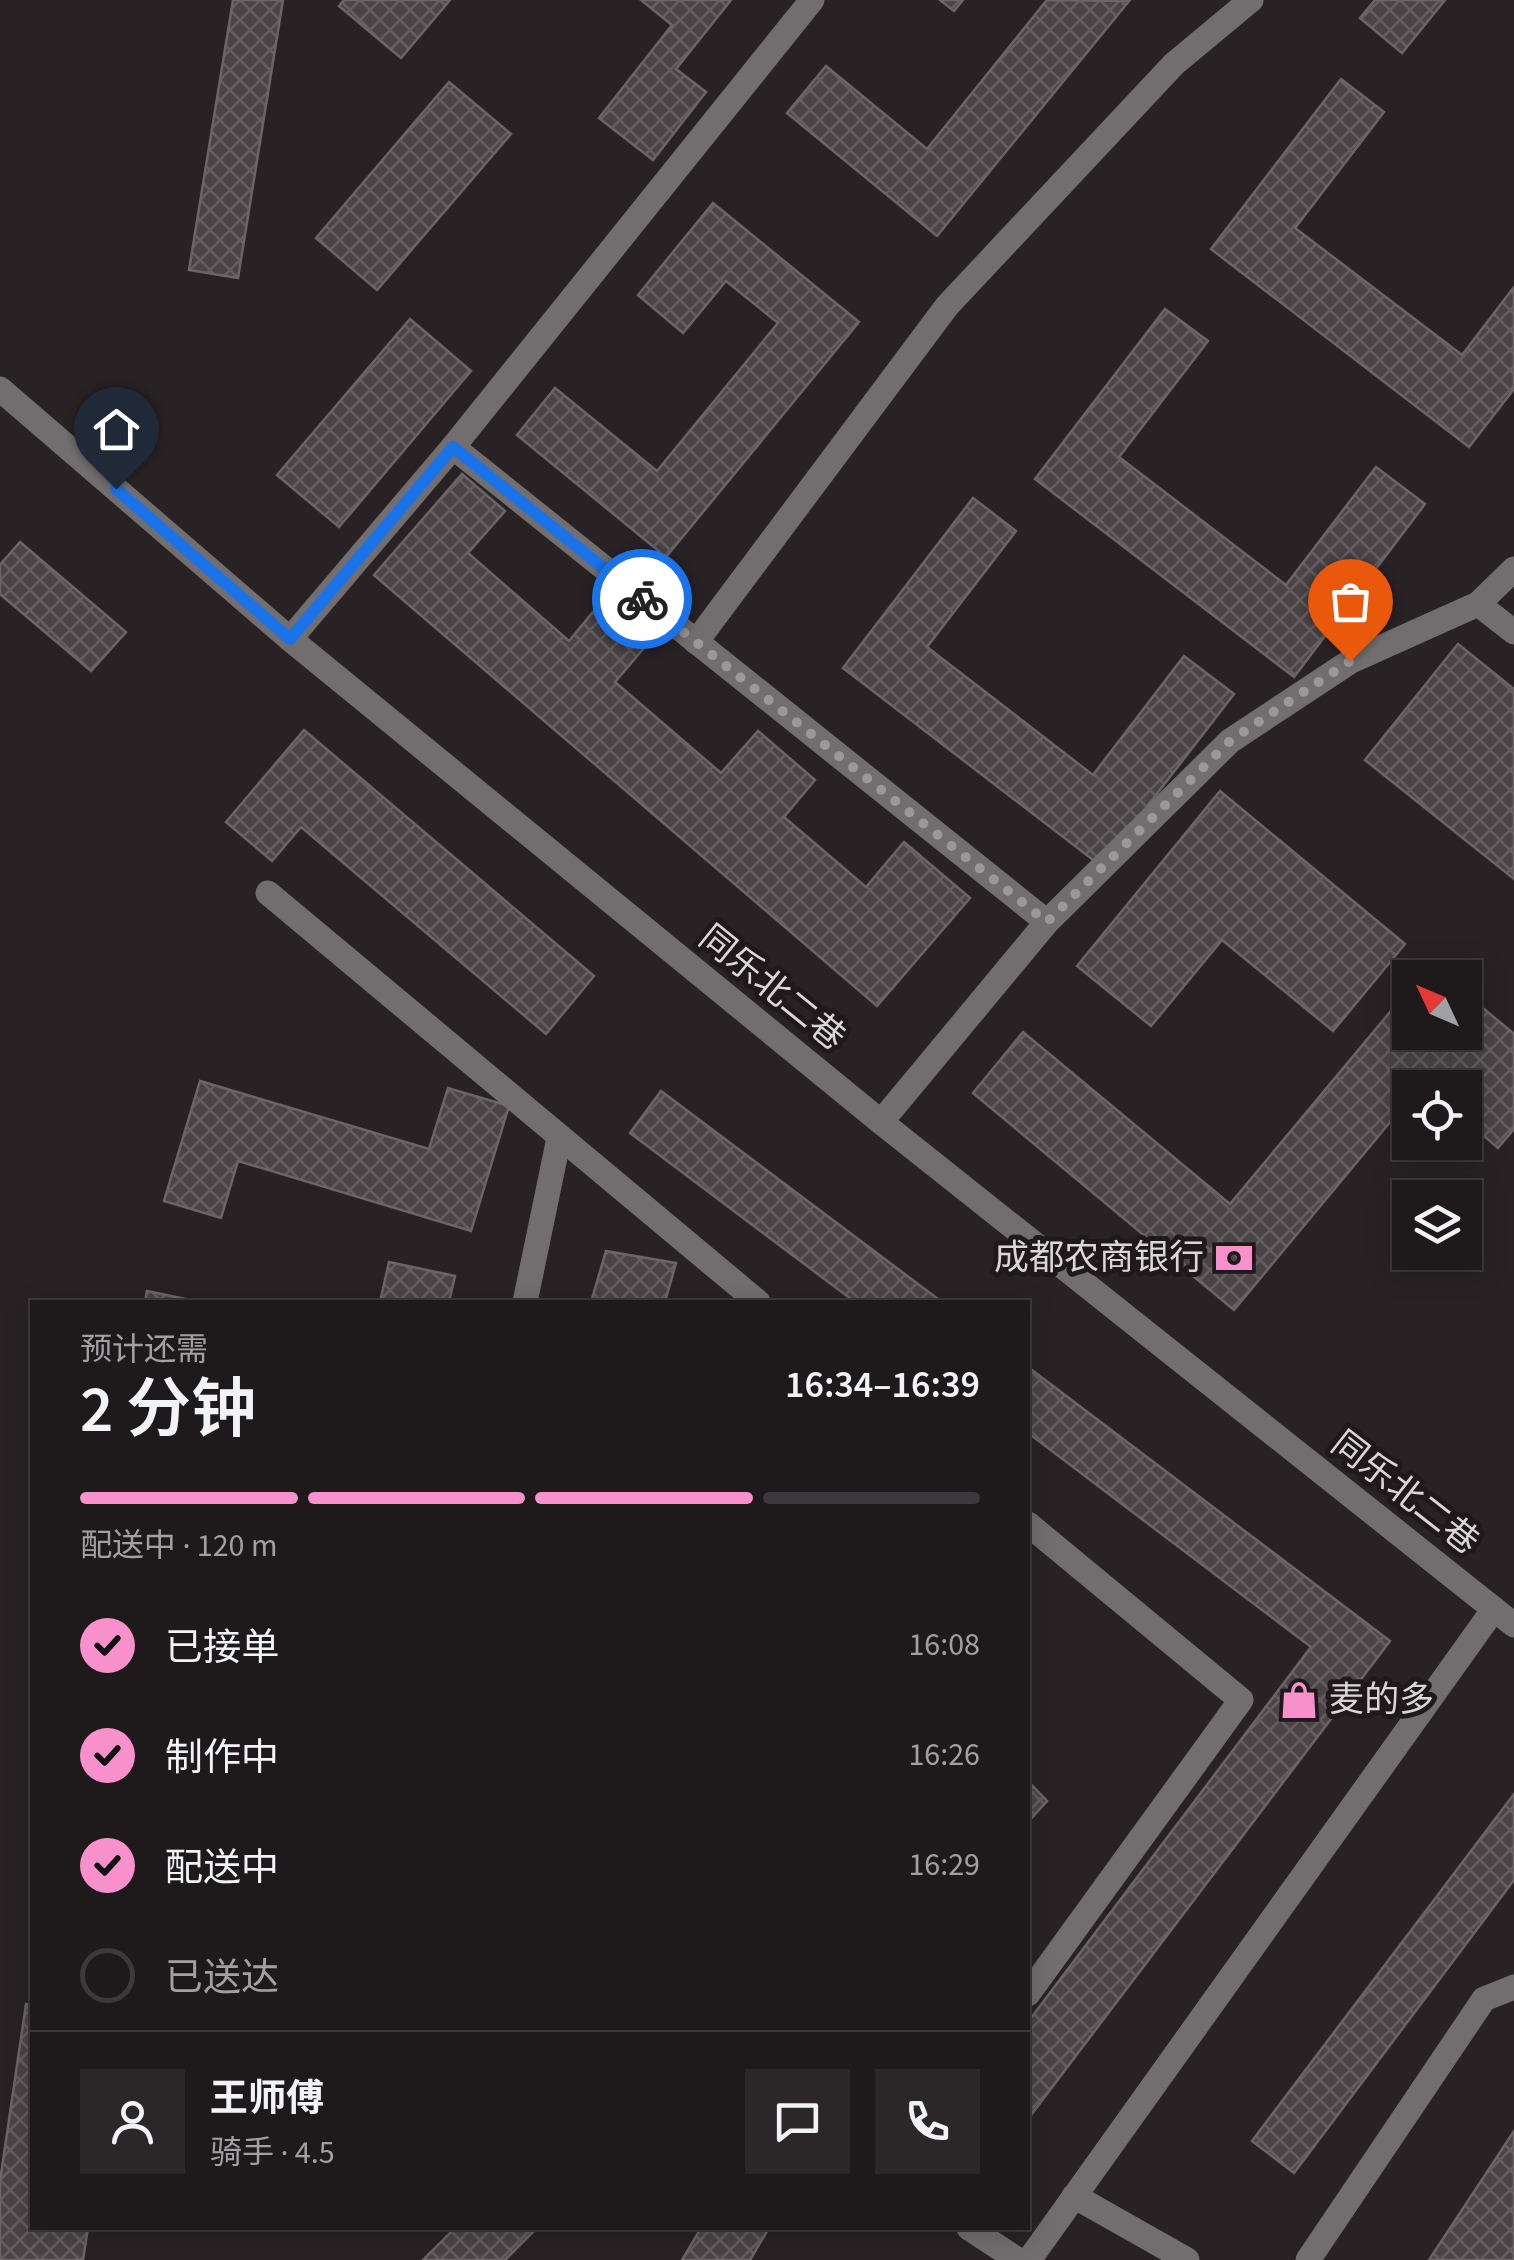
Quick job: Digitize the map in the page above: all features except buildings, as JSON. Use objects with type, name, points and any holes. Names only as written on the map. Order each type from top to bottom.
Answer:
[{"type":"street","points":[[290,639],[453,447],[812,0]]},
{"type":"street","points":[[696,642],[947,306],[1174,64],[1251,0]]},
{"type":"street","name":"同乐北二巷","points":[[0,389],[290,639],[881,1122],[1504,1617]]},
{"type":"street","points":[[453,447],[1047,922]]},
{"type":"street","points":[[881,1122],[1047,922],[1230,741],[1350,661],[1478,604],[1514,568]]},
{"type":"street","points":[[1478,604],[1514,632]]},
{"type":"street","points":[[268,894],[756,1300]]},
{"type":"street","points":[[525,1300],[559,1138]]},
{"type":"street","points":[[1030,1526],[1241,1700],[1030,1991]]},
{"type":"street","points":[[1029,2260],[1504,1617]]},
{"type":"street","points":[[1308,2260],[1484,1999],[1514,1986]]},
{"type":"street","points":[[1074,2196],[1187,2260]]},
{"type":"street","points":[[972,2230],[1018,2260]]},
{"type":"way so far","points":[[642,599],[1047,922],[1230,741],[1350,661]]},
{"type":"place","name":"成都农商银行","points":[[1234,1258]]},
{"type":"place","name":"麦的多","points":[[1299,1700]]},
{"type":"route","points":[[116,489],[290,639],[453,447],[642,599]]}]
